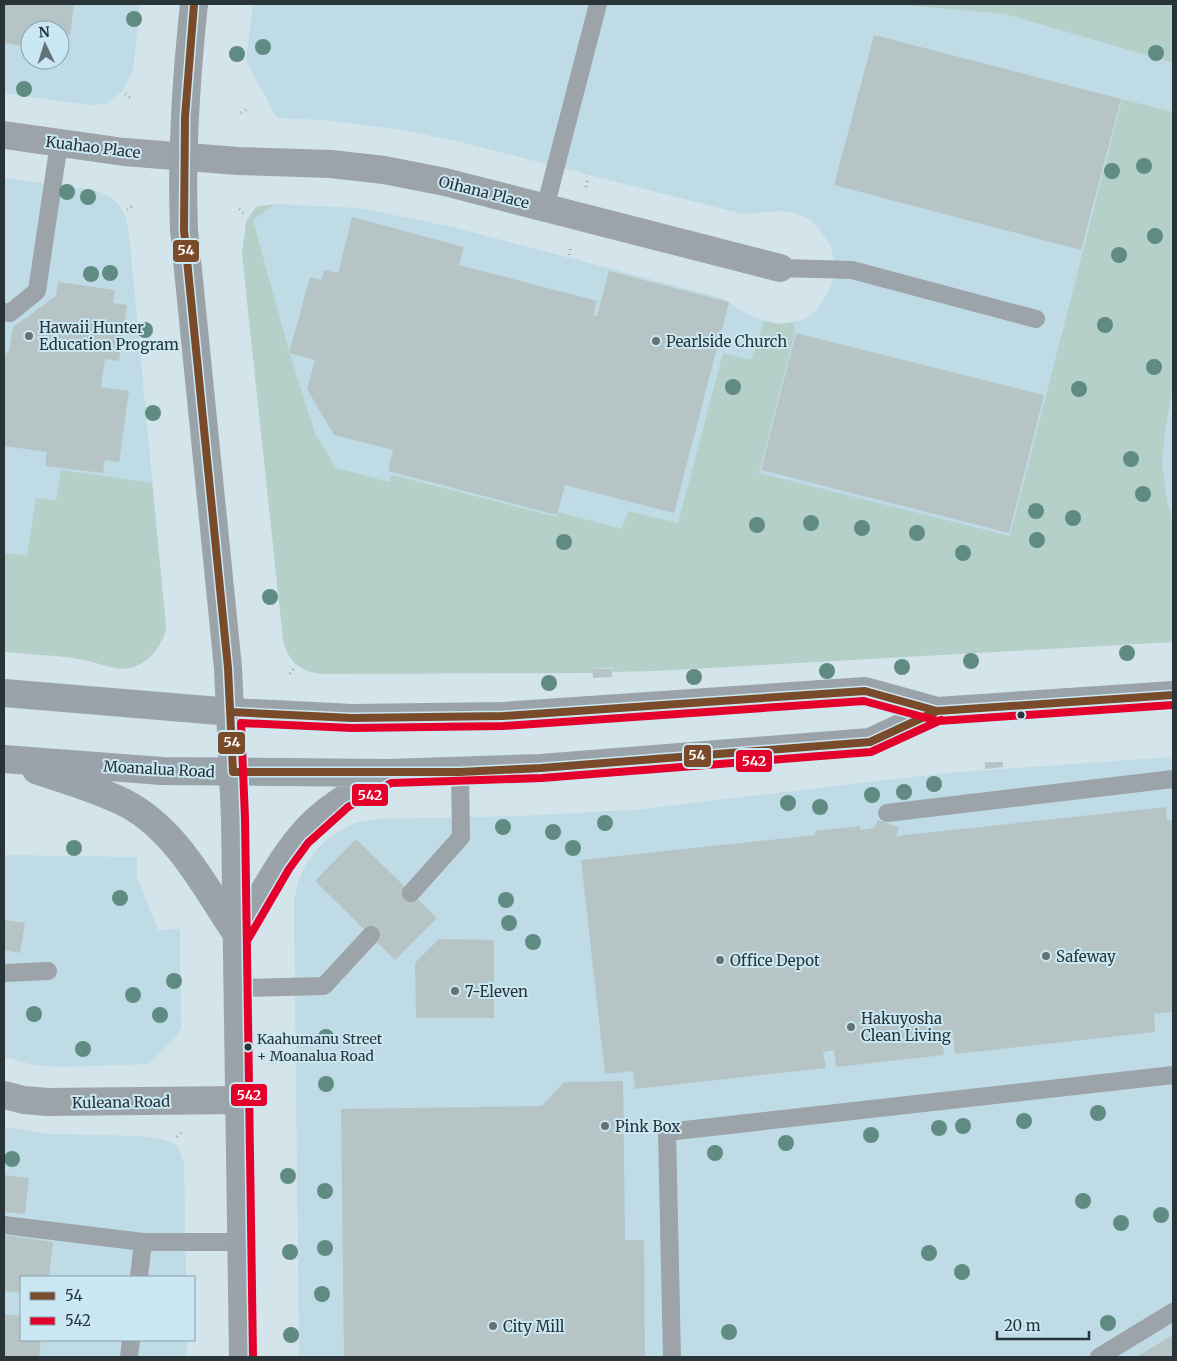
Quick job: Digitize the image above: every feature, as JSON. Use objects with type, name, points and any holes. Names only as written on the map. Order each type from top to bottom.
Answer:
[{"type":"main road","points":[[194,4],[185,96],[182,156],[186,263],[212,506],[230,712],[238,936],[243,1357]]},
{"type":"main road","name":"Moanalua Road","points":[[4,693],[230,712],[352,718],[503,716],[865,691],[938,711],[1173,695]]},
{"type":"main road","name":"Moanalua Road","points":[[5,759],[162,771],[460,772],[550,767],[870,742],[938,711]]},
{"type":"main road","points":[[5,759],[128,805],[151,820],[179,850],[238,936]]},
{"type":"main road","points":[[238,936],[281,863],[301,836],[342,799],[388,773]]},
{"type":"street","name":"Kuahao Place","points":[[4,135],[124,152],[182,156]]},
{"type":"street","name":"Oihana Place","points":[[182,156],[361,166],[445,182],[780,268]]},
{"type":"street","name":"Kuleana Road","points":[[4,1095],[24,1100],[47,1102],[240,1100]]},
{"type":"lane","points":[[545,208],[598,4]]},
{"type":"lane","points":[[4,312],[10,313],[37,291],[59,143]]},
{"type":"lane","points":[[780,268],[852,270],[1036,319]]},
{"type":"lane","points":[[411,893],[461,836],[460,772]]},
{"type":"lane","points":[[886,814],[1173,779]]},
{"type":"lane","points":[[238,988],[324,986],[370,935]]},
{"type":"lane","points":[[4,972],[48,971]]},
{"type":"lane","points":[[672,1357],[667,1132],[1173,1075]]},
{"type":"lane","points":[[4,1226],[143,1242],[242,1242]]},
{"type":"lane","points":[[139,1276],[143,1242]]},
{"type":"lane","points":[[1099,1357],[1173,1312]]},
{"type":"lane","points":[[129,1357],[131,1341]]},
{"type":"path","points":[[125,94],[131,98]]},
{"type":"path","points":[[241,113],[247,109]]},
{"type":"path","points":[[586,187],[588,178]]},
{"type":"path","points":[[127,210],[132,206]]},
{"type":"path","points":[[238,209],[245,215]]},
{"type":"path","points":[[569,255],[571,246]]},
{"type":"path","points":[[290,674],[294,668]]},
{"type":"path","points":[[177,1137],[183,1131]]},
{"type":"shaded area","points":[[4,4],[140,4],[133,70],[122,92],[106,104],[89,105],[4,93]]},
{"type":"shaded area","points":[[253,4],[891,4],[1005,14],[1173,63],[1173,642],[363,614],[315,433],[290,354],[253,220],[275,204],[359,208],[452,227],[722,298],[750,316],[779,324],[806,319],[817,309],[828,293],[835,277],[834,260],[831,247],[819,228],[811,220],[795,213],[778,211],[743,214],[460,142],[403,130],[323,120],[277,118],[246,61]]},
{"type":"shaded area","points":[[4,178],[94,190],[109,196],[119,205],[126,218],[129,233],[166,627],[164,638],[111,601],[4,604]]},
{"type":"shaded area","points":[[1173,757],[1173,1357],[299,1357],[294,900],[298,882],[306,864],[318,848],[333,835],[355,823],[374,819],[521,816],[633,810],[946,773]]},
{"type":"shaded area","points":[[4,855],[137,857],[137,877],[158,930],[180,929],[181,1028],[177,1036],[149,1064],[60,1067],[34,1065],[4,1057]]},
{"type":"shaded area","points":[[4,1127],[50,1134],[141,1136],[172,1142],[178,1148],[184,1163],[186,1276],[20,1276],[20,1341],[187,1341],[187,1357],[4,1357]]},
{"type":"green space","points":[[891,4],[1173,4],[1173,63],[1005,14]]},
{"type":"green space","points":[[1122,99],[1173,112],[1173,389],[1165,430],[1162,464],[1167,501],[1173,521],[1173,642],[656,671],[613,672],[612,668],[592,669],[592,673],[321,674],[306,670],[291,659],[283,640],[242,254],[246,222],[256,207],[275,204],[253,220],[290,354],[315,433],[336,468],[389,482],[392,475],[557,517],[559,512],[622,529],[628,511],[678,523],[723,353],[751,360],[764,321],[779,324],[793,323],[795,332],[759,473],[1010,536]]},
{"type":"green space","points":[[61,470],[152,483],[166,627],[164,636],[155,651],[149,658],[133,667],[115,668],[73,658],[4,652],[4,553],[27,556],[36,498],[56,500]]},
{"type":"building","points":[[4,4],[74,4],[70,35],[70,20],[20,20],[20,45],[4,43]]},
{"type":"building","points":[[874,35],[1121,99],[1081,250],[834,185]]},
{"type":"building","points":[[352,217],[464,247],[459,265],[597,301],[593,315],[597,316],[609,271],[729,302],[674,513],[565,485],[557,515],[388,471],[393,450],[334,435],[307,389],[315,360],[289,353],[310,277],[321,280],[324,270],[338,273]]},
{"type":"building","points":[[58,282],[115,290],[113,303],[127,305],[119,361],[105,359],[101,387],[129,391],[119,462],[105,460],[103,473],[45,466],[47,452],[4,446],[4,355],[9,351],[13,327],[56,296]]},
{"type":"building","points":[[796,333],[1044,395],[1009,533],[761,470]]},
{"type":"building","points":[[592,669],[612,669],[612,677],[593,678]]},
{"type":"building","points":[[985,762],[1003,762],[1003,767],[985,769]]},
{"type":"building","points":[[1166,807],[1167,821],[1173,820],[1173,1012],[1154,1014],[1155,1032],[955,1054],[953,1036],[942,1037],[944,1055],[836,1067],[834,1050],[823,1052],[826,1068],[635,1089],[633,1071],[605,1074],[581,860],[815,835],[815,831],[860,826],[861,830],[874,828],[878,820],[899,828],[896,836]]},
{"type":"building","points":[[356,839],[437,918],[395,960],[315,881]]},
{"type":"building","points":[[4,920],[25,923],[20,953],[4,950]]},
{"type":"building","name":"7-Eleven","points":[[439,939],[494,940],[494,1018],[416,1018],[415,963]]},
{"type":"building","points":[[623,1081],[625,1240],[644,1240],[645,1357],[344,1357],[341,1109],[542,1106],[564,1082]]},
{"type":"building","points":[[4,1175],[29,1178],[25,1214],[4,1212]]},
{"type":"building","points":[[4,1235],[53,1242],[49,1276],[20,1276],[20,1293],[4,1291]]},
{"type":"building","points":[[4,1314],[20,1316],[20,1341],[41,1341],[39,1357],[4,1357]]},
{"type":"building","points":[[1173,1335],[1173,1357],[1136,1357]]},
{"type":"transit line","name":"54","points":[[194,4],[185,117],[184,230],[228,668],[233,772],[460,772],[541,768],[870,742],[937,711]]},
{"type":"transit line","name":"54","points":[[231,712],[352,718],[503,716],[865,691],[937,711],[1173,695]]},
{"type":"transit line","name":"542","points":[[253,1357],[245,818],[241,723],[352,728],[503,726],[864,701],[938,721],[1173,705]]},
{"type":"transit line","name":"542","points":[[247,941],[289,869],[308,843],[348,807],[391,783],[542,778],[871,752],[941,720]]},
{"type":"place","name":"Hawaii Hunter Education Program","points":[[29,336]]},
{"type":"place","name":"Pearlside Church","points":[[656,341]]},
{"type":"place","name":"Safeway","points":[[1046,956]]},
{"type":"place","name":"Office Depot","points":[[720,960]]},
{"type":"place","name":"7-Eleven","points":[[455,991]]},
{"type":"place","name":"Hakuyosha Clean Living","points":[[851,1027]]},
{"type":"place","name":"Kaahumanu Street + Moanalua Road","points":[[248,1047]]},
{"type":"place","name":"Pink Box","points":[[605,1126]]},
{"type":"place","name":"City Mill","points":[[493,1326]]}]
